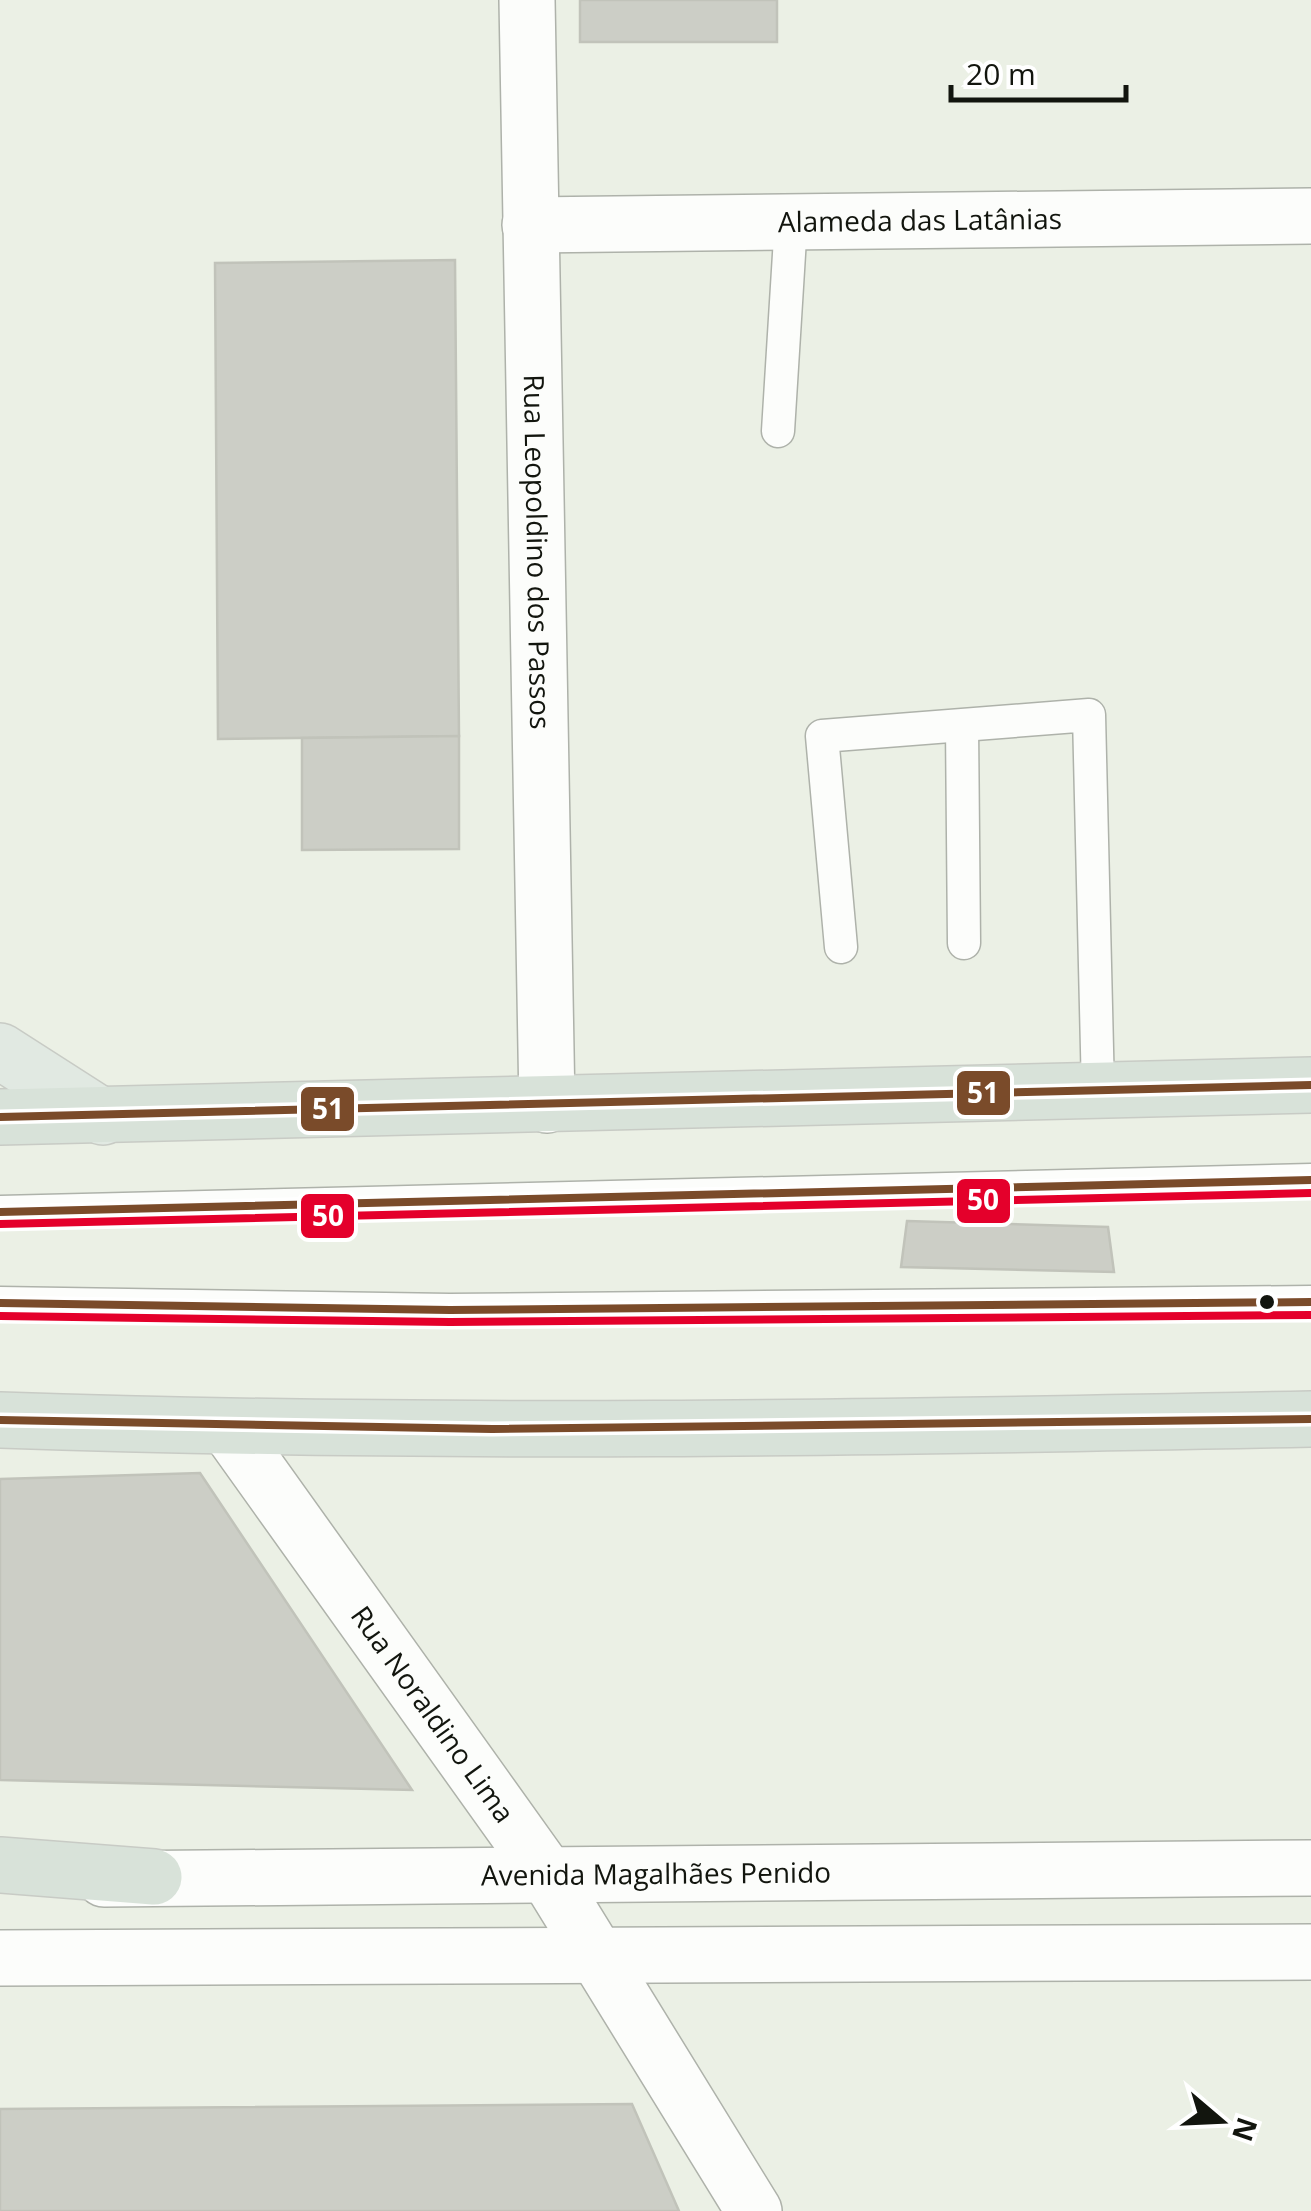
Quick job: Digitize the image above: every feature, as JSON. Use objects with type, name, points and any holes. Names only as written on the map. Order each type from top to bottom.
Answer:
[{"type":"highway","points":[[0,1117],[1311,1086]]},
{"type":"highway","points":[[0,1420],[228,1428],[731,1430],[1311,1419]]},
{"type":"highway","points":[[0,1865],[154,1877]]},
{"type":"main road","points":[[0,1051],[103,1117]]},
{"type":"street","name":"Rua Leopoldino dos Passos","points":[[527,0],[547,1105]]},
{"type":"street","name":"Alameda das Latânias","points":[[530,225],[1311,216]]},
{"type":"street","name":"Rua Noraldino Lima","points":[[228,1428],[546,1873],[754,2211]]},
{"type":"street","name":"Avenida Magalhães Penido","points":[[0,1884],[154,1877],[1311,1868]]},
{"type":"street","points":[[0,1958],[1311,1952]]},
{"type":"lane","points":[[778,431],[791,222]]},
{"type":"lane","points":[[841,947],[822,736],[1089,715],[1098,1091]]},
{"type":"lane","points":[[962,726],[964,943]]},
{"type":"lane","points":[[0,1212],[1311,1180]]},
{"type":"lane","points":[[0,1303],[450,1310],[1311,1302]]},
{"type":"building","points":[[580,0],[777,0],[777,42],[580,42]]},
{"type":"building","points":[[455,260],[459,736],[218,739],[215,263]]},
{"type":"building","points":[[459,736],[459,849],[302,850],[302,738]]},
{"type":"building","points":[[907,1221],[1108,1227],[1114,1272],[901,1267]]},
{"type":"building","points":[[200,1473],[412,1790],[0,1780],[0,1479]]},
{"type":"building","points":[[632,2104],[679,2211],[0,2211],[0,2109]]},
{"type":"transit line","name":"51","points":[[0,1117],[1311,1085]]},
{"type":"transit line","name":"51","points":[[0,1212],[1311,1180]]},
{"type":"transit line","name":"50","points":[[0,1224],[1311,1193]]},
{"type":"transit line","name":"51","points":[[0,1303],[450,1310],[1311,1302]]},
{"type":"transit line","name":"50","points":[[0,1316],[450,1322],[1311,1315]]},
{"type":"transit line","name":"51","points":[[0,1420],[492,1429],[1311,1419]]}]
